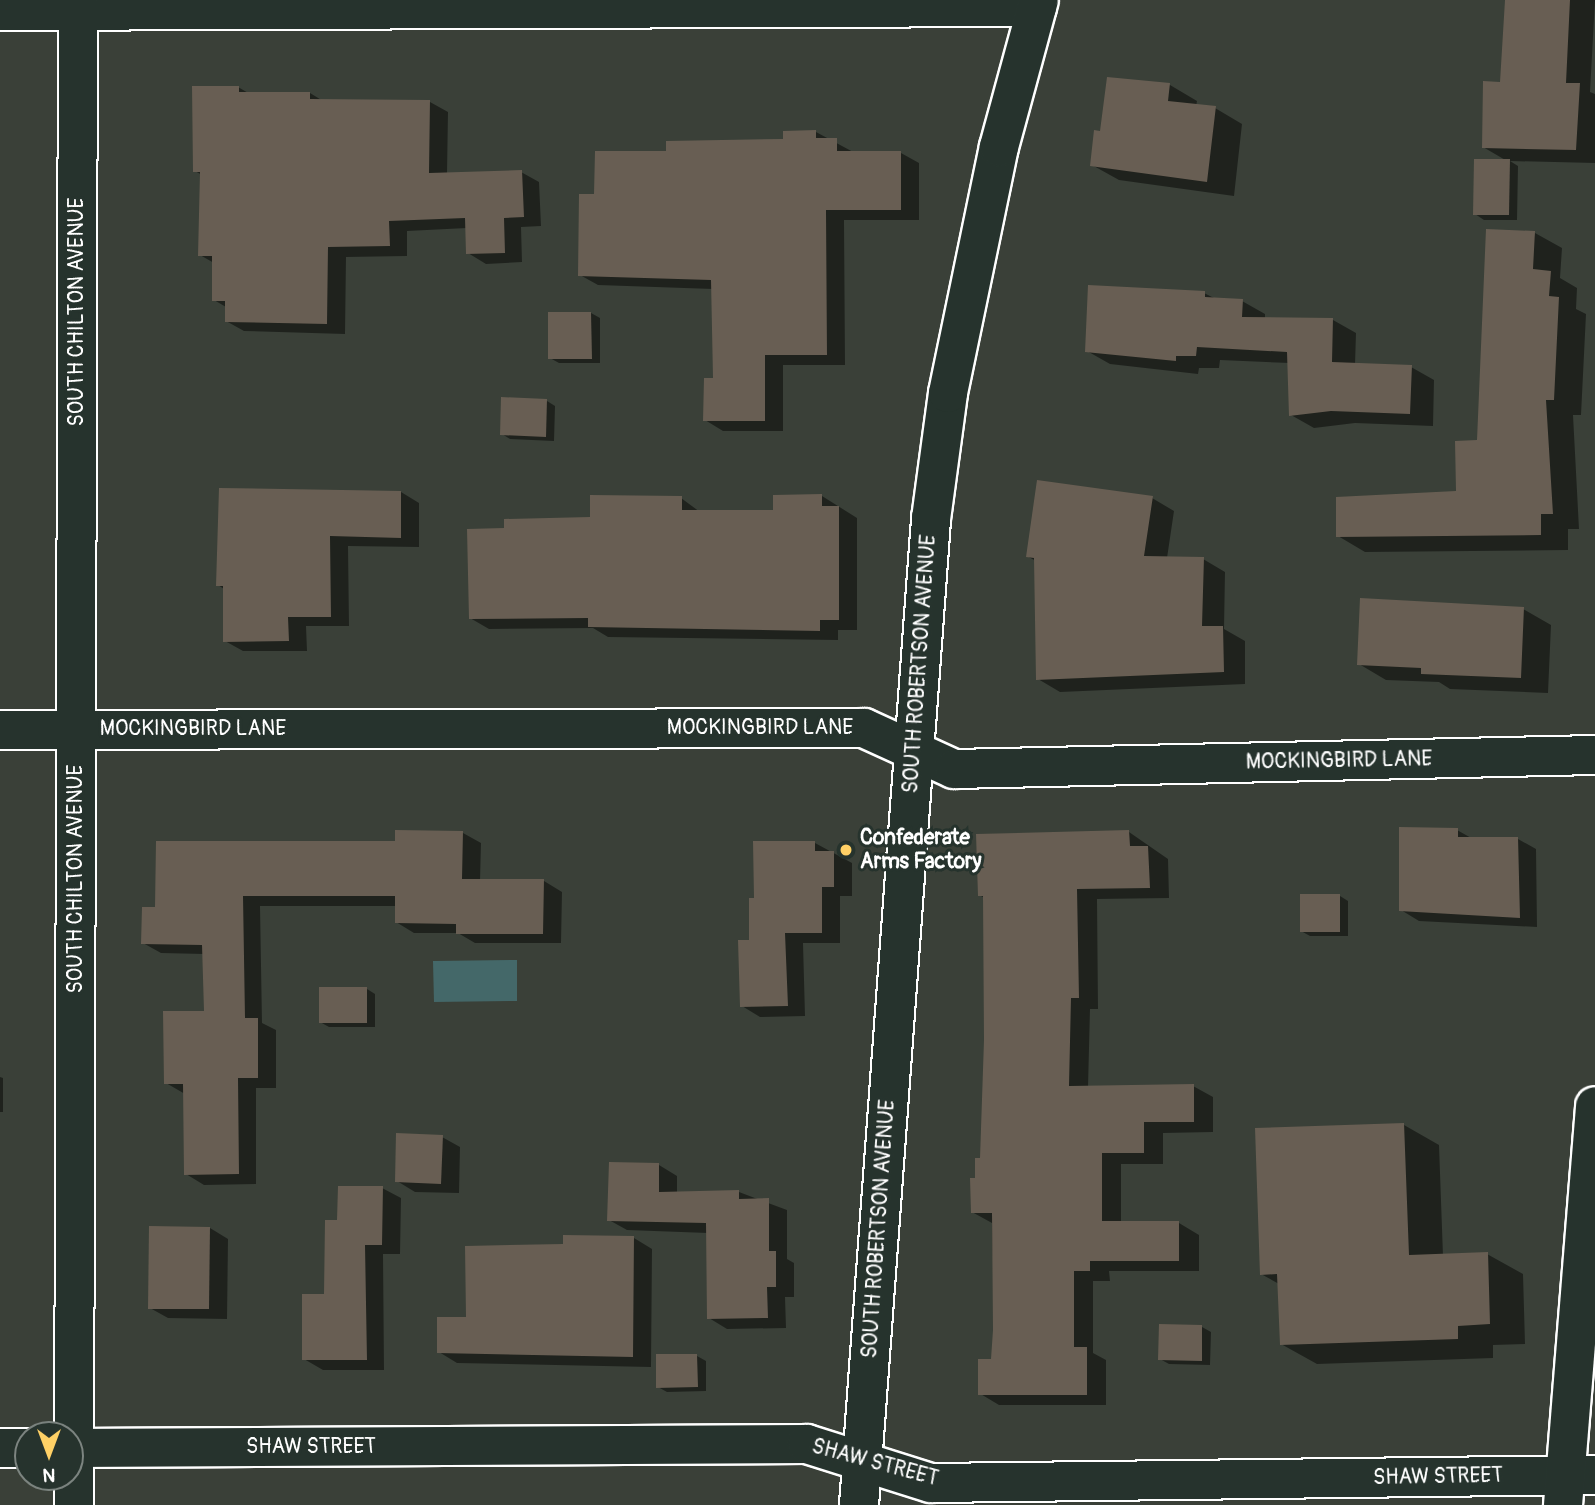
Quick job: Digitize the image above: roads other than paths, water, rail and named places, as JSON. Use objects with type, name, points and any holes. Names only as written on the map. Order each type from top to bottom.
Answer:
[{"type":"street","points":[[0,11],[78,5],[1038,4]]},
{"type":"street","name":"SOUTH ROBERTSON AVENUE","points":[[859,1505],[931,519],[948,393],[999,147],[1038,4]]},
{"type":"street","name":"SOUTH CHILTON AVENUE","points":[[71,1421],[77,730],[78,5]]},
{"type":"street","name":"MOCKINGBIRD LANE","points":[[0,730],[864,728],[954,769],[1595,755]]},
{"type":"street","points":[[1574,1485],[1595,1106]]},
{"type":"street","name":"SHAW STREET","points":[[84,1448],[807,1444],[931,1483],[1574,1485]]},
{"type":"water","points":[[517,960],[517,1001],[434,1002],[433,961]]},
{"type":"place","name":"Confederate Arms Factory","points":[[846,850]]}]
